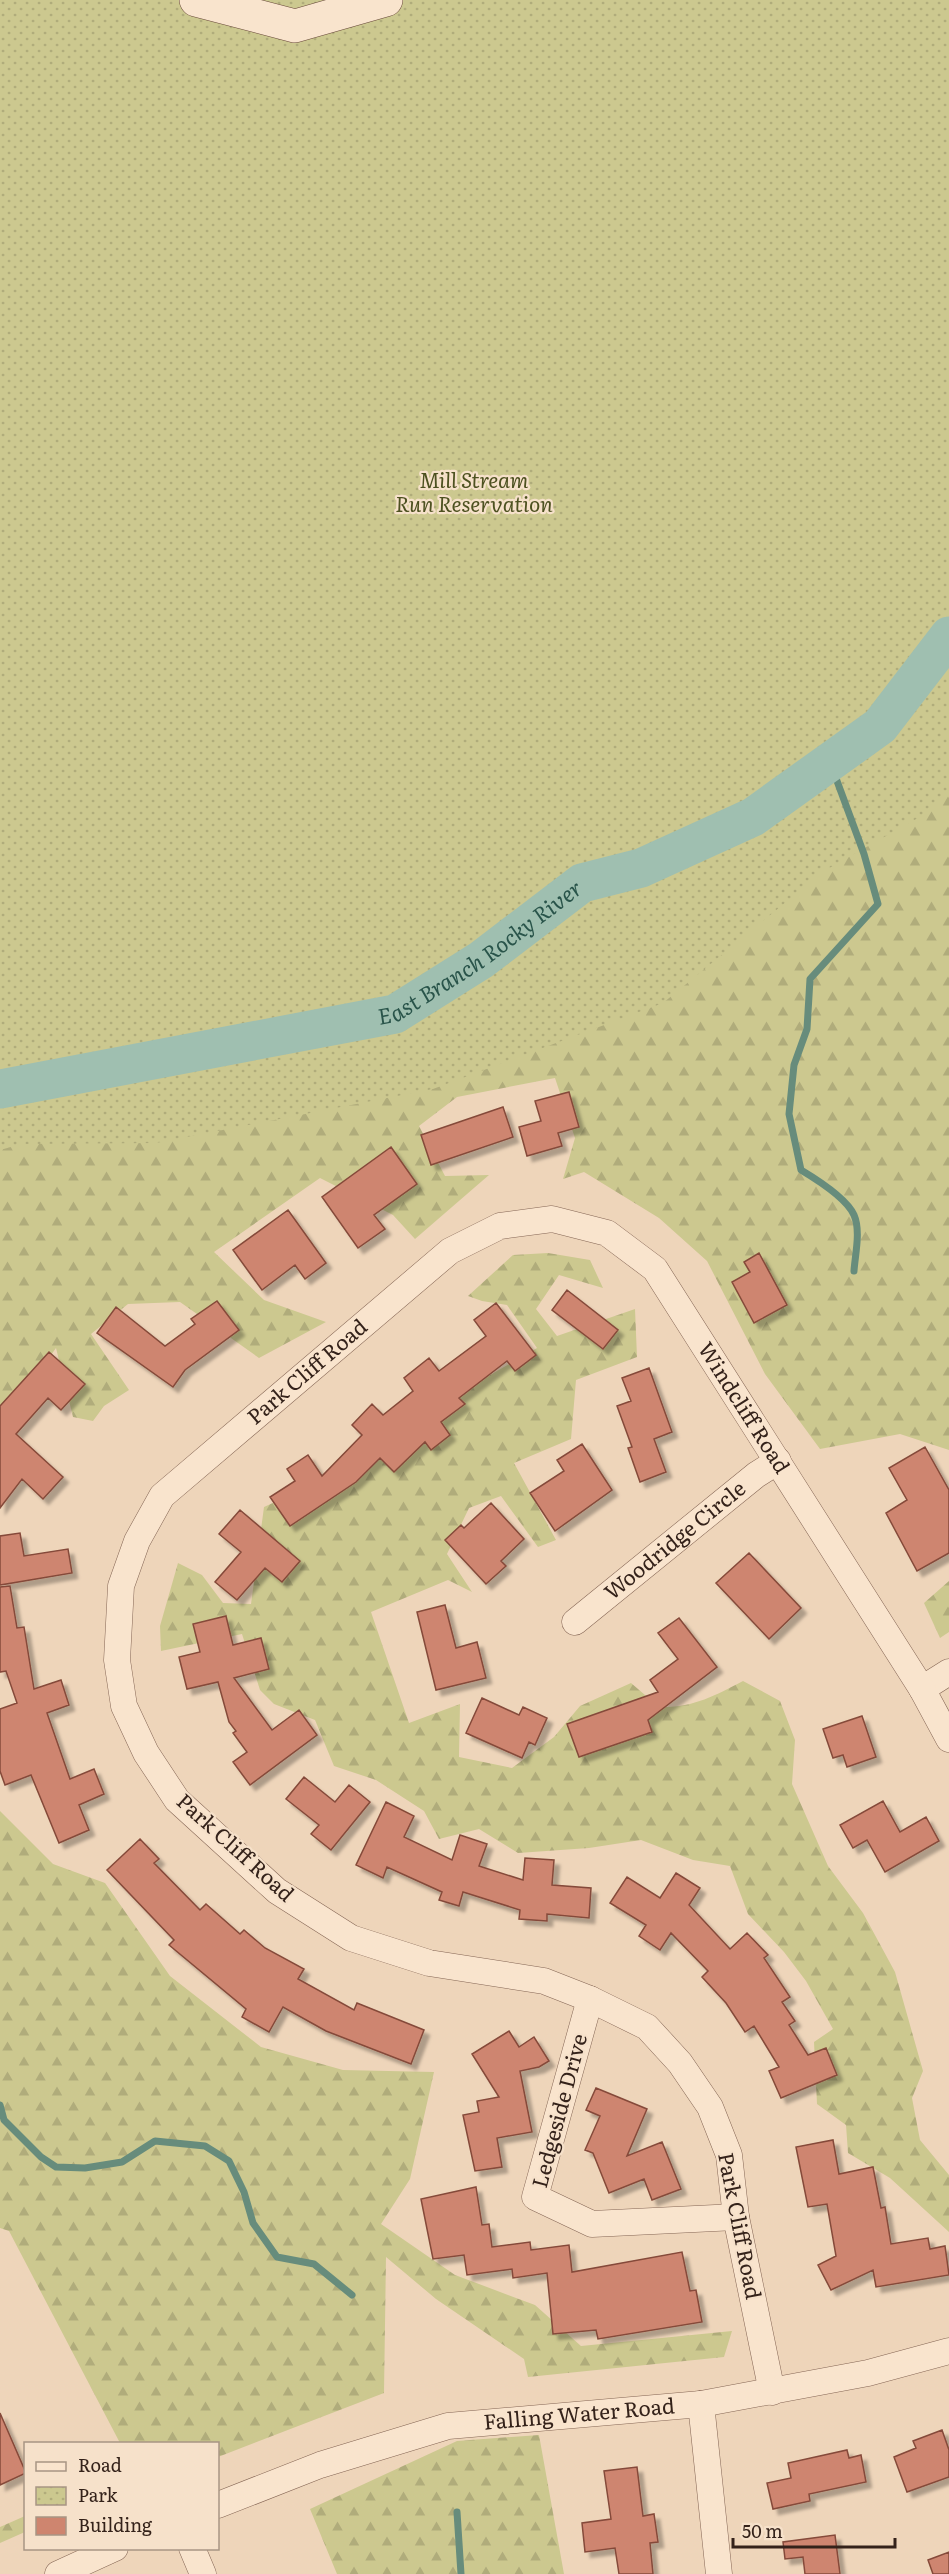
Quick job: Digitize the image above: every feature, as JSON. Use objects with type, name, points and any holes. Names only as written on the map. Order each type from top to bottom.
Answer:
[{"type":"street","points":[[196,0],[296,26],[386,0]]},
{"type":"street","name":"Windcliff Road","points":[[450,1251],[500,1226],[552,1219],[607,1233],[655,1269],[922,1689],[949,1739]]},
{"type":"street","name":"Park Cliff Road","points":[[450,1251],[162,1496],[136,1541],[121,1586],[117,1660],[124,1706],[146,1753],[177,1800],[277,1891],[351,1938],[429,1963],[544,1981],[590,1999],[647,2026],[680,2063],[710,2107],[729,2155],[736,2217],[772,2392]]},
{"type":"street","name":"Woodridge Circle","points":[[575,1622],[756,1475],[778,1461]]},
{"type":"street","points":[[922,1689],[949,1672]]},
{"type":"street","name":"Ledgeside Drive","points":[[590,1999],[535,2197],[592,2224],[736,2217]]},
{"type":"street","name":"Falling Water Road","points":[[219,2505],[320,2465],[448,2426],[701,2404],[868,2373],[949,2351]]},
{"type":"street","points":[[701,2404],[719,2574]]},
{"type":"street","points":[[58,2574],[111,2550]]},
{"type":"street","points":[[193,2550],[203,2574]]},
{"type":"green space","name":"Mill Stream Run Reservation","points":[[0,0],[949,0],[949,1450],[900,1434],[820,1449],[765,1374],[707,1261],[659,1218],[584,1172],[563,1179],[575,1138],[555,1078],[457,1097],[419,1126],[445,1176],[489,1175],[415,1239],[393,1215],[320,1178],[214,1252],[264,1300],[326,1322],[259,1358],[180,1302],[128,1304],[91,1334],[129,1390],[104,1406],[93,1421],[73,1417],[56,1348],[0,1426]]},
{"type":"green space","name":"Mill Stream Run Reservation","points":[[0,0],[949,0],[949,789],[925,814],[824,871],[663,1003],[433,1089],[156,1143],[22,1144],[0,1150]]},
{"type":"green space","points":[[548,1253],[590,1260],[603,1288],[559,1275],[536,1309],[557,1336],[635,1309],[637,1357],[576,1380],[571,1439],[514,1463],[556,1540],[538,1547],[501,1496],[469,1508],[447,1554],[472,1592],[448,1580],[371,1612],[409,1723],[460,1704],[459,1757],[512,1768],[554,1737],[580,1706],[631,1683],[659,1707],[693,1703],[743,1681],[780,1701],[795,1740],[792,1784],[828,1866],[863,1913],[895,1972],[923,2071],[912,2098],[920,2140],[949,2175],[949,2232],[890,2178],[848,2153],[846,2125],[817,2104],[814,2042],[833,2029],[806,1981],[784,1952],[748,1914],[730,1866],[693,1860],[641,1840],[589,1848],[518,1853],[479,1829],[439,1839],[424,1811],[376,1780],[334,1766],[315,1720],[274,1704],[260,1690],[242,1634],[161,1651],[160,1626],[178,1563],[202,1575],[223,1603],[251,1604],[264,1507],[334,1475],[466,1389],[537,1348],[507,1305],[468,1296],[513,1255]]},
{"type":"green space","points":[[949,1581],[949,1632],[940,1638],[924,1603]]},
{"type":"green space","points":[[0,1811],[53,1864],[105,1883],[170,1976],[261,2047],[343,2070],[434,2072],[410,2179],[381,2224],[455,2275],[535,2305],[581,2346],[732,2331],[724,2357],[528,2377],[524,2359],[436,2299],[386,2257],[384,2393],[219,2457],[219,2442],[119,2442],[9,2231],[0,2228]]},
{"type":"green space","points":[[539,2435],[564,2574],[337,2574],[310,2509],[457,2441]]},
{"type":"green space","points":[[24,2516],[24,2532],[0,2543],[0,2527]]},
{"type":"building","points":[[569,1092],[579,1127],[558,1133],[562,1146],[527,1156],[519,1127],[541,1121],[535,1101]]},
{"type":"building","points":[[503,1107],[513,1137],[431,1165],[421,1135]]},
{"type":"building","points":[[391,1147],[417,1184],[374,1215],[385,1229],[358,1248],[322,1197]]},
{"type":"building","points":[[288,1210],[326,1263],[305,1279],[295,1265],[262,1290],[233,1250]]},
{"type":"building","points":[[759,1253],[787,1305],[754,1323],[732,1282],[750,1272],[744,1262]]},
{"type":"building","points":[[567,1290],[618,1330],[603,1349],[552,1310]]},
{"type":"building","points":[[217,1301],[239,1330],[185,1370],[173,1387],[97,1333],[116,1307],[165,1346],[195,1324],[191,1319]]},
{"type":"building","points":[[496,1303],[536,1355],[515,1371],[507,1361],[459,1398],[465,1404],[441,1422],[450,1435],[431,1450],[425,1442],[394,1472],[380,1458],[356,1482],[290,1526],[270,1497],[295,1481],[287,1469],[308,1455],[322,1476],[362,1435],[352,1425],[372,1404],[383,1415],[413,1391],[404,1378],[429,1358],[439,1371],[486,1336],[474,1320]]},
{"type":"building","points":[[49,1352],[85,1384],[61,1410],[48,1398],[16,1434],[63,1477],[43,1499],[22,1479],[0,1508],[0,1406]]},
{"type":"building","points":[[649,1368],[672,1432],[654,1439],[666,1472],[640,1482],[628,1448],[632,1447],[617,1406],[631,1401],[622,1378]]},
{"type":"building","points":[[582,1444],[612,1490],[555,1531],[530,1493],[564,1471],[557,1460]]},
{"type":"building","points":[[925,1447],[949,1490],[949,1553],[917,1571],[886,1513],[907,1500],[889,1468]]},
{"type":"building","points":[[491,1503],[524,1539],[501,1561],[506,1566],[486,1584],[445,1540],[461,1525],[464,1528]]},
{"type":"building","points":[[240,1510],[300,1561],[282,1582],[265,1568],[237,1600],[215,1582],[241,1552],[219,1534]]},
{"type":"building","points":[[20,1533],[24,1556],[68,1549],[72,1573],[0,1585],[0,1536]]},
{"type":"building","points":[[749,1553],[801,1608],[769,1639],[716,1583]]},
{"type":"building","points":[[10,1586],[17,1628],[24,1627],[34,1689],[61,1680],[69,1705],[47,1713],[70,1779],[94,1769],[104,1794],[79,1805],[89,1830],[59,1843],[31,1775],[5,1785],[0,1771],[0,1709],[17,1703],[6,1671],[0,1672],[0,1587]]},
{"type":"building","points":[[445,1605],[456,1648],[477,1642],[486,1678],[436,1690],[417,1612]]},
{"type":"building","points":[[226,1616],[233,1645],[261,1638],[269,1669],[234,1678],[272,1730],[299,1710],[317,1735],[250,1785],[233,1762],[247,1752],[233,1733],[236,1731],[229,1722],[218,1682],[187,1689],[179,1657],[200,1652],[193,1624]]},
{"type":"building","points":[[679,1618],[717,1667],[648,1720],[652,1732],[579,1757],[567,1724],[658,1692],[650,1680],[678,1659],[658,1633]]},
{"type":"building","points":[[482,1698],[519,1715],[523,1707],[547,1718],[535,1745],[529,1742],[522,1758],[466,1733]]},
{"type":"building","points":[[862,1716],[876,1757],[847,1767],[843,1755],[833,1758],[823,1729]]},
{"type":"building","points":[[304,1777],[335,1802],[349,1785],[370,1802],[331,1850],[311,1834],[319,1825],[286,1799]]},
{"type":"building","points":[[883,1801],[900,1832],[926,1817],[939,1841],[885,1872],[867,1840],[853,1848],[840,1825]]},
{"type":"building","points":[[386,1802],[414,1816],[404,1837],[452,1860],[460,1835],[487,1844],[479,1866],[523,1880],[525,1858],[554,1860],[552,1885],[591,1888],[589,1918],[547,1914],[547,1921],[519,1919],[520,1910],[463,1892],[459,1906],[439,1900],[442,1892],[387,1867],[383,1878],[356,1865]]},
{"type":"building","points":[[140,1839],[159,1859],[154,1863],[200,1910],[206,1904],[240,1934],[244,1930],[265,1948],[304,1969],[298,1979],[354,2010],[357,2003],[424,2030],[411,2064],[326,2031],[283,2007],[269,2032],[242,2017],[246,2009],[169,1945],[174,1940],[107,1870]]},
{"type":"building","points":[[676,1873],[700,1888],[689,1905],[730,1949],[747,1933],[768,1955],[764,1958],[790,1997],[782,2002],[795,2021],[789,2025],[808,2055],[826,2048],[837,2075],[781,2098],[769,2071],[779,2067],[754,2026],[745,2032],[726,2003],[702,1977],[708,1971],[671,1933],[660,1950],[639,1936],[646,1925],[610,1903],[627,1877],[660,1898]]},
{"type":"building","points":[[509,2031],[519,2047],[534,2037],[549,2061],[539,2067],[520,2071],[532,2132],[497,2138],[502,2167],[475,2171],[463,2115],[479,2112],[477,2101],[499,2097],[472,2054]]},
{"type":"building","points":[[596,2088],[647,2109],[627,2156],[662,2142],[681,2189],[652,2200],[644,2179],[609,2193],[593,2153],[585,2150],[600,2116],[586,2110]]},
{"type":"building","points":[[833,2140],[839,2174],[873,2167],[881,2208],[885,2207],[891,2244],[928,2238],[930,2249],[945,2246],[949,2275],[876,2287],[873,2270],[831,2290],[818,2265],[836,2256],[827,2204],[808,2207],[796,2147]]},
{"type":"building","points":[[476,2187],[482,2225],[489,2224],[492,2247],[530,2242],[531,2250],[569,2245],[572,2272],[682,2252],[690,2291],[696,2290],[702,2322],[598,2339],[596,2330],[553,2334],[547,2273],[513,2278],[512,2269],[467,2275],[464,2255],[433,2259],[421,2199]]},
{"type":"building","points":[[0,2413],[24,2468],[24,2474],[0,2485]]},
{"type":"building","points":[[942,2430],[949,2450],[949,2477],[907,2492],[894,2457],[916,2448],[913,2441]]},
{"type":"building","points":[[847,2450],[849,2458],[861,2455],[866,2482],[809,2494],[810,2501],[773,2509],[767,2483],[791,2478],[788,2463]]},
{"type":"building","points":[[637,2467],[643,2516],[654,2514],[658,2542],[650,2543],[653,2574],[619,2574],[615,2548],[585,2552],[582,2523],[611,2519],[604,2471]]},
{"type":"building","points":[[835,2535],[840,2574],[805,2574],[803,2557],[785,2559],[783,2542]]},
{"type":"building","points":[[949,2552],[949,2574],[933,2574],[928,2560]]},
{"type":"waterway","name":"East Branch Rocky River","points":[[0,1089],[395,1014],[481,960],[582,883],[641,868],[753,817],[880,726],[949,636]]},
{"type":"waterway","points":[[830,762],[864,854],[878,904],[810,979],[807,1029],[794,1065],[789,1114],[801,1170],[838,1196],[854,1215],[857,1236],[854,1271]]},
{"type":"waterway","points":[[0,2105],[4,2120],[41,2157],[56,2167],[85,2168],[122,2162],[155,2141],[205,2146],[229,2161],[244,2192],[253,2223],[277,2257],[314,2264],[352,2295]]},
{"type":"waterway","points":[[457,2512],[461,2574]]}]
